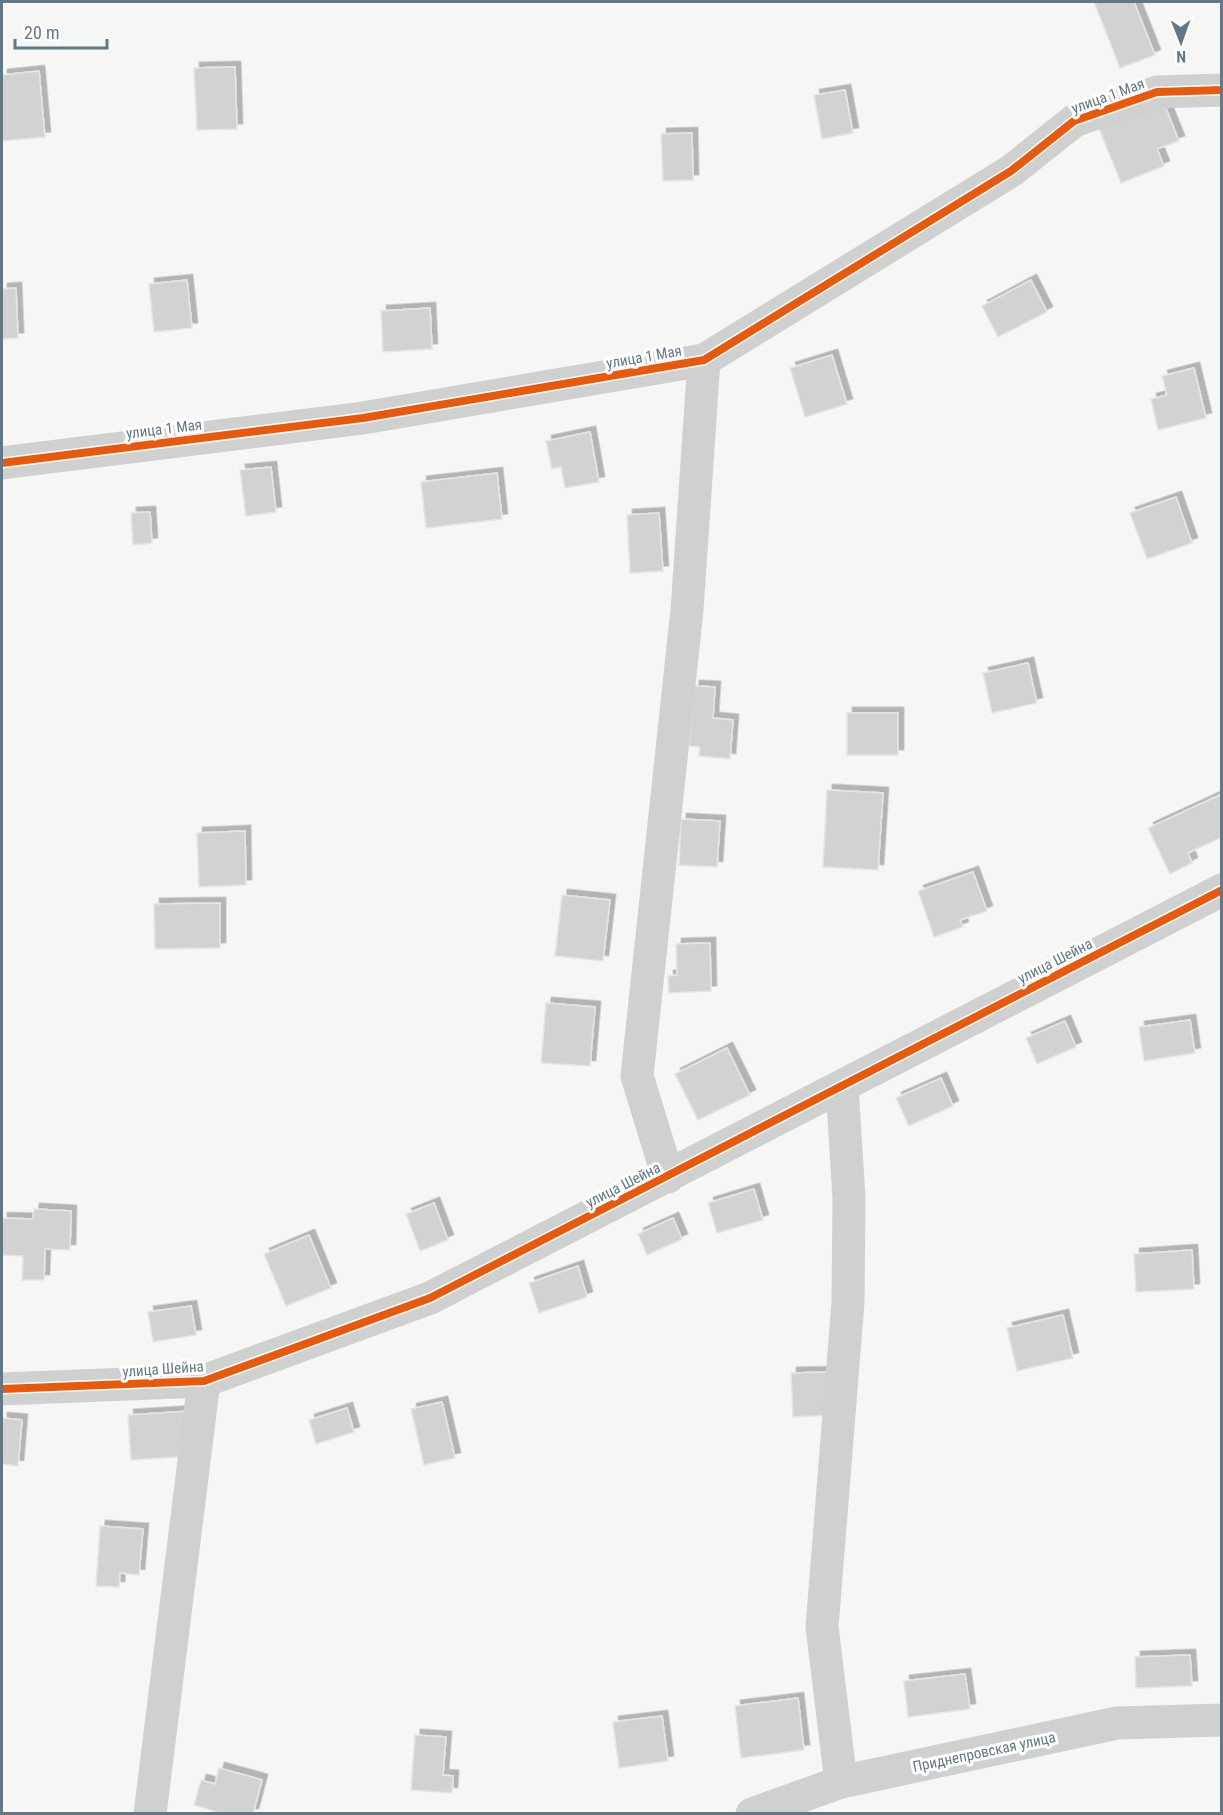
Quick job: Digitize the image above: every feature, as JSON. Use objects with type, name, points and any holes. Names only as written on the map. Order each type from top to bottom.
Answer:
[{"type":"street","name":"улица 1 Мая","points":[[2,463],[363,418],[704,360],[1011,171],[1074,121],[1157,92],[1221,90]]},
{"type":"street","points":[[668,1177],[637,1076],[687,610],[704,360]]},
{"type":"street","name":"улица Шейна","points":[[2,1389],[204,1381],[430,1298],[1221,890]]},
{"type":"street","points":[[841,1782],[822,1627],[848,1302],[849,1198],[842,1086]]},
{"type":"street","points":[[150,1814],[204,1381]]},
{"type":"street","name":"Приднепровская улица","points":[[752,1814],[841,1782],[1117,1723],[1221,1720]]},
{"type":"building","points":[[1094,2],[1134,2],[1155,55],[1120,68]]},
{"type":"building","points":[[235,67],[237,129],[197,130],[194,68]]},
{"type":"building","points":[[39,71],[45,137],[2,141],[2,75]]},
{"type":"building","points":[[845,90],[853,133],[822,139],[814,95]]},
{"type":"building","points":[[1163,101],[1179,141],[1157,149],[1164,166],[1121,183],[1098,126]]},
{"type":"building","points":[[692,133],[693,180],[663,181],[661,134]]},
{"type":"building","points":[[187,280],[192,328],[154,332],[149,284]]},
{"type":"building","points":[[1031,280],[1047,312],[998,337],[982,306]]},
{"type":"building","points":[[16,288],[18,338],[2,339],[2,289]]},
{"type":"building","points":[[430,308],[432,349],[383,352],[381,311]]},
{"type":"building","points":[[832,355],[847,404],[805,417],[790,368]]},
{"type":"building","points":[[1194,368],[1206,418],[1158,430],[1151,399],[1167,395],[1162,376]]},
{"type":"building","points":[[590,432],[599,482],[565,488],[561,467],[552,469],[546,441]]},
{"type":"building","points":[[271,467],[276,512],[246,516],[240,470]]},
{"type":"building","points":[[497,473],[502,519],[426,528],[421,482]]},
{"type":"building","points":[[1176,497],[1192,543],[1147,559],[1130,513]]},
{"type":"building","points":[[150,512],[152,543],[133,545],[131,513]]},
{"type":"building","points":[[659,513],[663,571],[630,573],[627,515]]},
{"type":"building","points":[[1028,663],[1037,703],[992,713],[983,673]]},
{"type":"building","points":[[694,686],[715,687],[713,718],[733,720],[730,759],[699,756],[700,747],[689,746]]},
{"type":"building","points":[[847,713],[898,713],[898,755],[847,755]]},
{"type":"building","points":[[827,790],[883,793],[878,870],[823,867]]},
{"type":"building","points":[[1222,794],[1222,837],[1188,853],[1192,863],[1170,874],[1148,828]]},
{"type":"building","points":[[681,819],[720,821],[717,867],[679,865]]},
{"type":"building","points":[[245,831],[246,885],[199,887],[197,833]]},
{"type":"building","points":[[973,872],[987,911],[960,920],[963,927],[934,937],[918,891]]},
{"type":"building","points":[[562,895],[610,900],[603,961],[555,956]]},
{"type":"building","points":[[220,903],[220,948],[155,949],[154,904]]},
{"type":"building","points":[[710,943],[711,991],[669,993],[668,976],[677,975],[676,944]]},
{"type":"building","points":[[546,1003],[595,1007],[590,1066],[541,1063]]},
{"type":"building","points":[[1190,1020],[1195,1053],[1144,1061],[1139,1027]]},
{"type":"building","points":[[1065,1021],[1076,1047],[1037,1064],[1026,1038]]},
{"type":"building","points":[[727,1048],[750,1095],[698,1120],[675,1074]]},
{"type":"building","points":[[941,1078],[953,1106],[909,1126],[896,1098]]},
{"type":"building","points":[[754,1189],[763,1220],[717,1233],[708,1203]]},
{"type":"building","points":[[434,1203],[448,1240],[420,1251],[406,1214]]},
{"type":"building","points":[[34,1209],[71,1211],[70,1250],[45,1249],[44,1280],[22,1280],[23,1256],[2,1255],[2,1218],[33,1219]]},
{"type":"building","points":[[673,1218],[682,1239],[647,1255],[638,1234]]},
{"type":"building","points":[[309,1235],[331,1288],[286,1306],[264,1254]]},
{"type":"building","points":[[1192,1250],[1194,1289],[1136,1292],[1134,1254]]},
{"type":"building","points":[[578,1266],[587,1297],[539,1313],[529,1283]]},
{"type":"building","points":[[191,1306],[196,1335],[153,1342],[148,1312]]},
{"type":"building","points":[[1063,1315],[1073,1358],[1017,1371],[1007,1328]]},
{"type":"building","points":[[835,1372],[836,1415],[793,1417],[791,1373]]},
{"type":"building","points":[[442,1402],[455,1458],[424,1465],[411,1409]]},
{"type":"building","points":[[347,1408],[354,1432],[316,1444],[309,1420]]},
{"type":"building","points":[[191,1411],[194,1456],[131,1460],[128,1415]]},
{"type":"building","points":[[2,1418],[22,1420],[18,1466],[2,1464]]},
{"type":"building","points":[[100,1526],[143,1529],[139,1575],[120,1573],[119,1587],[96,1586]]},
{"type":"building","points":[[1190,1655],[1192,1686],[1136,1688],[1135,1657]]},
{"type":"building","points":[[965,1674],[970,1709],[908,1717],[904,1681]]},
{"type":"building","points":[[798,1698],[804,1750],[741,1758],[735,1706]]},
{"type":"building","points":[[662,1716],[668,1761],[619,1768],[613,1722]]},
{"type":"building","points":[[415,1735],[446,1737],[443,1775],[453,1776],[452,1793],[411,1790]]},
{"type":"building","points":[[219,1768],[262,1780],[253,1814],[223,1814],[194,1805],[201,1780],[215,1784]]},
{"type":"cycle path","points":[[2,463],[363,418],[704,360],[1011,171],[1074,121],[1157,92],[1222,90]]},
{"type":"cycle path","points":[[2,1389],[204,1381],[430,1298],[1222,890]]}]
